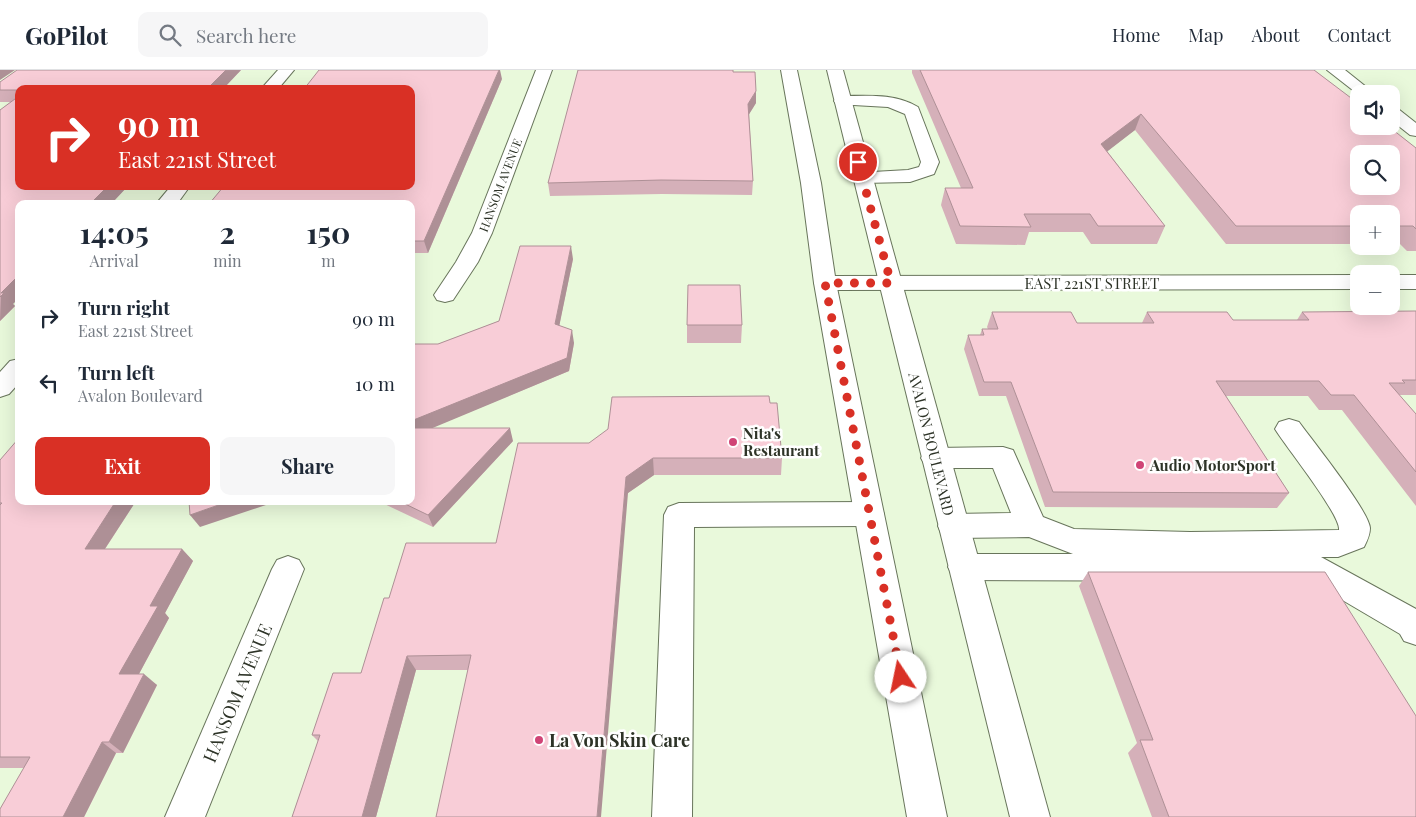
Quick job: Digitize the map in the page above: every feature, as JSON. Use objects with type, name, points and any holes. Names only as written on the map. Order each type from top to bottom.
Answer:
[{"type":"main road","points":[[273,85],[286,70]]},
{"type":"main road","name":"HANSOM AVENUE","points":[[445,295],[468,262],[482,233],[544,70]]},
{"type":"main road","points":[[789,70],[811,183],[825,283],[927,817]]},
{"type":"main road","name":"AVALON BOULEVARD","points":[[835,70],[1030,817]]},
{"type":"main road","points":[[1336,70],[1355,85]]},
{"type":"main road","points":[[842,101],[887,102],[905,106],[912,111],[930,162],[927,170],[910,176],[862,177]]},
{"type":"main road","points":[[1400,119],[1416,131]]},
{"type":"main road","points":[[169,200],[178,190]]},
{"type":"main road","name":"EAST 221ST STREET","points":[[825,283],[1350,282]]},
{"type":"main road","points":[[1400,282],[1416,282]]},
{"type":"main road","points":[[0,388],[15,371]]},
{"type":"main road","points":[[953,526],[1031,525],[1073,541],[1190,545],[1338,544],[1353,538],[1355,527],[1343,504],[1288,429]]},
{"type":"main road","points":[[936,458],[1003,456],[1031,525]]},
{"type":"main road","points":[[672,817],[679,515],[869,514]]},
{"type":"main road","points":[[964,567],[1315,568],[1412,624],[1416,630]]},
{"type":"main road","name":"HANSOM AVENUE","points":[[185,817],[288,569]]},
{"type":"building","points":[[17,70],[226,70],[211,85],[15,85],[15,90],[0,90],[0,82]]},
{"type":"building","points":[[319,70],[499,70],[424,241],[415,241],[415,200],[212,200],[221,190],[415,190],[415,85],[307,85]]},
{"type":"building","points":[[578,70],[733,70],[733,72],[755,72],[756,91],[748,104],[753,181],[661,180],[548,183]]},
{"type":"building","points":[[920,70],[1314,70],[1350,97],[1350,135],[1399,135],[1416,148],[1416,229],[1413,226],[1400,226],[1400,205],[1350,205],[1350,226],[1236,226],[1141,114],[1101,144],[1165,226],[1098,226],[1090,214],[1024,214],[1031,227],[960,226],[945,188],[973,188]]},
{"type":"building","points":[[15,99],[15,190],[104,190],[94,200],[15,200],[15,279],[1,293],[4,293],[0,297],[0,110]]},
{"type":"building","points":[[520,246],[571,246],[555,324],[572,330],[567,358],[415,419],[415,344],[438,344],[499,321]]},
{"type":"building","points":[[688,285],[740,285],[742,325],[687,325]]},
{"type":"building","points":[[1400,311],[1416,311],[1416,380],[1402,380],[1405,383],[1389,383],[1416,414],[1416,472],[1354,395],[1331,395],[1319,381],[1216,381],[1289,493],[1053,492],[1011,382],[984,382],[968,335],[984,335],[982,329],[998,329],[992,312],[1071,312],[1077,323],[1154,323],[1147,312],[1227,312],[1233,320],[1309,320],[1302,312],[1350,312],[1350,315],[1400,315]]},
{"type":"building","points":[[769,396],[770,403],[777,403],[782,458],[653,458],[626,477],[597,817],[436,817],[471,655],[407,656],[362,817],[292,817],[320,735],[312,735],[333,673],[361,673],[384,598],[389,598],[406,543],[496,543],[518,443],[589,443],[608,429],[612,397]]},
{"type":"building","points":[[415,428],[510,428],[428,515],[407,505],[415,505]]},
{"type":"building","points":[[15,443],[15,505],[113,505],[85,549],[182,549],[150,606],[158,606],[119,674],[144,674],[109,742],[102,742],[63,817],[0,817],[0,809],[30,757],[0,757],[0,505],[2,503],[0,503],[0,460]]},
{"type":"building","points":[[189,505],[219,505],[190,515]]},
{"type":"building","points":[[1088,572],[1325,572],[1416,716],[1416,817],[1169,817],[1140,740],[1153,740]]},
{"type":"place","name":"Nita's Restaurant","points":[[733,442]]},
{"type":"place","name":"Audio MotorSport","points":[[1140,465]]},
{"type":"place","name":"La Von Skin Care","points":[[539,740]]},
{"type":"route","points":[[858,162],[891,283],[825,283],[901,677]]}]
